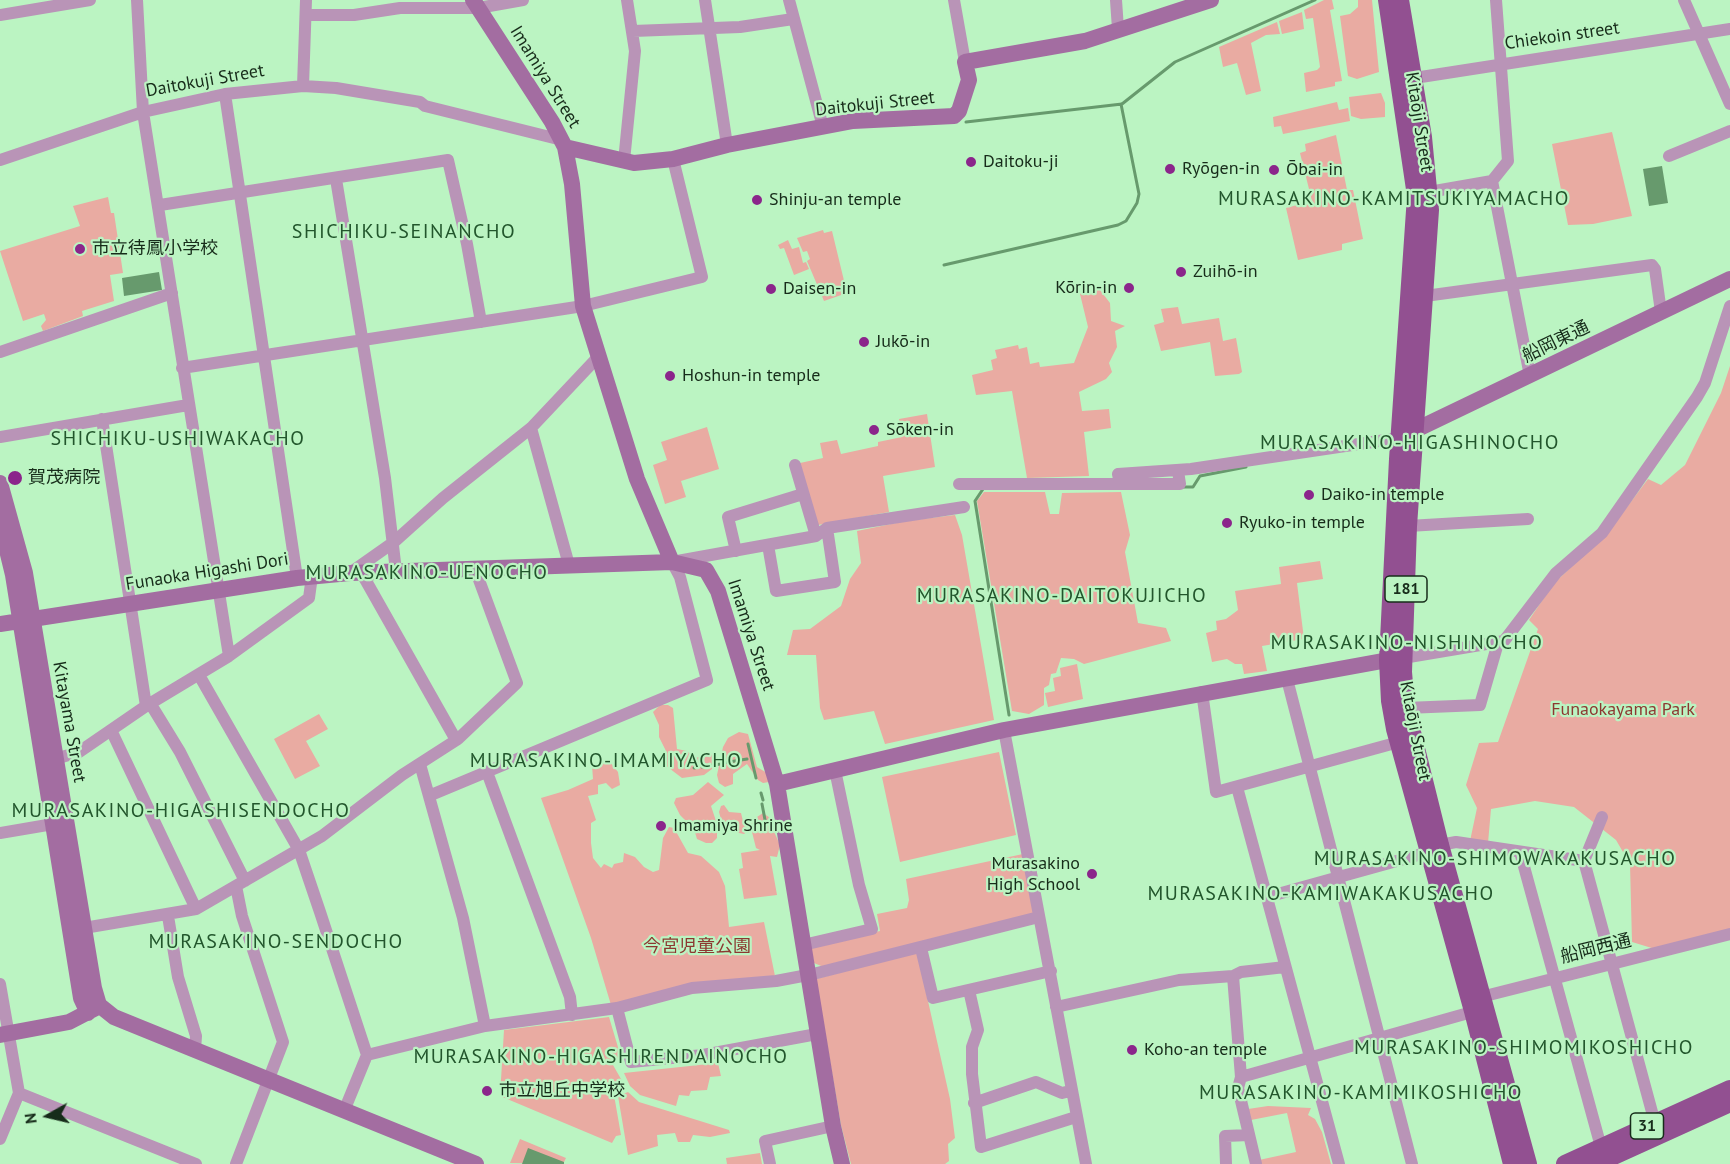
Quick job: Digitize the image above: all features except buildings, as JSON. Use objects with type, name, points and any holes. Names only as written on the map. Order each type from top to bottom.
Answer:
[{"type":"main road","name":"Kitaōji Street","points":[[1387,0],[1429,192],[1425,296],[1406,435],[1408,526],[1390,701],[1399,742],[1435,849],[1478,1004],[1528,1164]]},
{"type":"main road","name":"Kitaōji Street","points":[[1400,0],[1416,196],[1396,659],[1435,849]]},
{"type":"main road","name":"Kitaōji Street","points":[[1478,1004],[1512,1164]]},
{"type":"main road","name":"31","points":[[1599,1156],[1654,1123],[1730,1089]]},
{"type":"main road","name":"31","points":[[1565,1164],[1599,1156],[1629,1156],[1730,1103]]},
{"type":"street","points":[[0,15],[55,3],[90,0]]},
{"type":"street","points":[[137,0],[143,112],[160,205],[182,368],[229,656]]},
{"type":"street","points":[[303,86],[306,0]]},
{"type":"street","points":[[306,15],[354,15],[400,8],[523,0]]},
{"type":"street","points":[[624,161],[635,51],[627,0]]},
{"type":"street","points":[[705,0],[726,145]]},
{"type":"street","points":[[789,0],[823,127]]},
{"type":"street","points":[[954,0],[965,62],[1084,41],[1211,0]]},
{"type":"street","points":[[1116,0],[1118,29]]},
{"type":"street","points":[[1429,192],[1492,181],[1508,160],[1496,0]]},
{"type":"street","points":[[1684,0],[1730,104]]},
{"type":"street","name":"Imamiya Street","points":[[476,4],[564,144],[572,184],[584,306],[597,358],[637,479],[672,562],[706,570],[714,581],[777,784],[817,1034],[842,1164]]},
{"type":"street","points":[[633,31],[740,27],[793,19]]},
{"type":"street","name":"Chiekoin street","points":[[1406,80],[1500,63],[1730,29]]},
{"type":"street","name":"Daitokuji Street","points":[[0,160],[143,112],[225,94],[303,86],[336,88],[420,102],[425,106],[634,164],[673,159],[726,145],[853,121],[954,116],[959,111],[969,80],[965,62]]},
{"type":"street","points":[[49,760],[79,752],[148,704],[229,656],[309,598],[263,356],[225,94]]},
{"type":"street","points":[[1668,156],[1730,131]]},
{"type":"street","points":[[182,368],[584,306],[702,277],[673,159]]},
{"type":"street","points":[[160,205],[448,160],[467,244],[481,322]]},
{"type":"street","points":[[336,178],[394,542],[396,571]]},
{"type":"street","points":[[1492,181],[1530,376]]},
{"type":"street","points":[[1425,296],[1652,265],[1661,312]]},
{"type":"street","name":"船岡東通","points":[[1406,435],[1730,279]]},
{"type":"street","points":[[0,352],[172,293]]},
{"type":"street","points":[[777,784],[1005,730],[1202,692],[1498,644],[1504,640],[1556,573],[1602,533],[1697,397],[1705,383],[1730,306]]},
{"type":"street","points":[[456,740],[356,573],[453,490],[531,428],[597,358]]},
{"type":"street","points":[[0,437],[188,405]]},
{"type":"street","points":[[102,419],[130,604],[148,704],[180,752],[241,883],[242,916],[283,1042],[236,1164]]},
{"type":"street","points":[[531,428],[569,565]]},
{"type":"street","points":[[959,484],[1142,478],[1406,435]]},
{"type":"street","points":[[795,465],[816,536]]},
{"type":"street","name":"Kitayama Street","points":[[0,483],[5,524],[26,620],[60,823],[84,928],[93,1009]]},
{"type":"street","points":[[736,551],[728,517],[803,494]]},
{"type":"street","points":[[431,795],[707,680],[680,577],[672,562],[816,536],[827,528],[964,507]]},
{"type":"street","points":[[1408,526],[1528,519]]},
{"type":"street","points":[[768,545],[776,591],[835,582],[827,528]]},
{"type":"street","name":"Funaoka Higashi Dori","points":[[0,624],[304,577],[396,571],[672,562]]},
{"type":"street","points":[[84,928],[168,916],[196,909],[299,850],[456,740],[517,682],[474,569]]},
{"type":"street","points":[[1406,708],[1480,705],[1498,644]]},
{"type":"street","points":[[199,675],[299,850],[367,1055],[342,1116]]},
{"type":"street","points":[[1287,678],[1412,1164]]},
{"type":"street","points":[[1202,692],[1216,792],[1399,742]]},
{"type":"street","points":[[111,730],[196,909]]},
{"type":"street","points":[[1005,730],[1051,971],[1070,1091],[1086,1164]]},
{"type":"street","points":[[420,764],[431,795],[463,918],[485,1026]]},
{"type":"street","points":[[803,945],[872,929],[859,885],[835,770]]},
{"type":"street","points":[[487,772],[570,997],[572,1015]]},
{"type":"street","points":[[1237,787],[1339,1164]]},
{"type":"street","points":[[1602,817],[1584,861],[1654,1123]]},
{"type":"street","points":[[0,833],[60,823]]},
{"type":"street","name":"Kitayama Street","points":[[60,823],[81,998],[93,1009]]},
{"type":"street","points":[[1267,897],[1456,842],[1584,861]]},
{"type":"street","points":[[1520,852],[1555,978],[1599,1156]]},
{"type":"street","points":[[168,916],[178,977],[196,1046]]},
{"type":"street","points":[[367,1055],[485,1026],[617,1008],[692,988],[776,981],[808,975],[1039,917]]},
{"type":"street","name":"船岡西通","points":[[1241,1077],[1380,1039],[1555,978],[1730,934]]},
{"type":"street","points":[[921,948],[933,998],[1051,971]]},
{"type":"street","points":[[1056,1007],[1179,980],[1233,976],[1241,972],[1285,967]]},
{"type":"street","points":[[1233,976],[1241,1077],[1238,1088],[1256,1164]]},
{"type":"street","points":[[0,984],[4,1034],[19,1093],[0,1139]]},
{"type":"street","points":[[969,990],[978,1030],[972,1047],[974,1103],[981,1147],[1076,1117]]},
{"type":"street","points":[[617,1008],[631,1062],[703,1055],[817,1034]]},
{"type":"street","points":[[4,1034],[69,1022],[93,1009],[196,1046],[267,1086]]},
{"type":"street","points":[[93,1009],[116,1030],[468,1162]]},
{"type":"street","points":[[974,1103],[1036,1082],[1062,1093],[1070,1091]]},
{"type":"street","points":[[19,1093],[188,1163]]},
{"type":"street","points":[[342,1116],[445,1164]]},
{"type":"street","points":[[770,1164],[765,1141],[833,1126]]},
{"type":"street","points":[[1226,1164],[1225,1136],[1249,1135]]},
{"type":"green space","points":[[1324,0],[1332,0],[1334,9],[1330,10],[1342,81],[1335,82],[1335,86],[1306,92],[1304,73],[1320,67],[1313,18],[1306,19],[1304,10]]},
{"type":"green space","points":[[1358,0],[1372,0],[1379,72],[1357,79],[1348,76],[1340,16],[1350,14],[1358,7]]},
{"type":"green space","points":[[1302,12],[1304,29],[1282,34],[1279,21]]},
{"type":"green space","points":[[1277,22],[1280,34],[1266,35],[1251,43],[1261,91],[1246,95],[1237,63],[1223,67],[1219,47]]},
{"type":"green space","points":[[1381,93],[1385,103],[1385,117],[1361,119],[1351,116],[1349,97]]},
{"type":"green space","points":[[1337,102],[1339,110],[1348,108],[1350,121],[1283,134],[1281,126],[1274,127],[1273,117]]},
{"type":"green space","points":[[1612,132],[1632,216],[1593,224],[1568,225],[1552,144]]},
{"type":"green space","points":[[1336,135],[1347,190],[1353,190],[1363,239],[1342,244],[1342,250],[1298,260],[1286,208],[1312,201],[1300,153],[1306,151],[1305,144]]},
{"type":"green space","points":[[108,197],[111,213],[114,213],[123,273],[110,275],[114,301],[82,311],[83,316],[43,331],[41,326],[46,320],[44,314],[23,321],[0,251],[80,226],[73,206]]},
{"type":"green space","points":[[823,230],[824,233],[832,231],[847,293],[824,301],[807,261],[810,259],[807,251],[803,252],[797,238]]},
{"type":"green space","points":[[788,240],[792,249],[799,247],[803,263],[806,262],[809,269],[794,275],[784,248],[780,249],[778,245]]},
{"type":"green space","points":[[1089,289],[1100,290],[1110,303],[1111,321],[1125,326],[1115,331],[1117,347],[1109,363],[1112,372],[1106,379],[1079,392],[1082,411],[1109,409],[1111,428],[1084,432],[1089,476],[1027,478],[1012,391],[976,395],[972,375],[993,370],[991,360],[997,358],[995,350],[1018,345],[1019,349],[1027,347],[1030,364],[1039,362],[1040,367],[1074,363],[1088,327],[1080,294]]},
{"type":"green space","points":[[1178,307],[1182,324],[1219,318],[1223,341],[1236,338],[1242,372],[1215,376],[1210,342],[1161,351],[1154,325],[1164,322],[1161,309]]},
{"type":"green space","name":"Funaokayama Park","points":[[1730,366],[1730,929],[1655,949],[1632,942],[1630,864],[1616,840],[1574,807],[1535,801],[1491,809],[1488,843],[1470,841],[1477,808],[1466,785],[1479,743],[1498,742],[1538,629],[1529,620],[1554,583],[1606,535],[1648,479],[1661,485],[1685,465],[1721,393]]},
{"type":"green space","points":[[927,414],[935,467],[883,476],[889,512],[818,525],[800,463],[823,458],[820,443],[837,440],[841,454],[878,446],[878,442],[902,437],[899,419]]},
{"type":"green space","points":[[707,427],[719,469],[681,481],[686,497],[665,504],[653,465],[667,460],[661,442]]},
{"type":"green space","points":[[984,492],[1045,492],[1050,514],[1059,514],[1062,493],[1121,492],[1130,535],[1125,552],[1138,623],[1166,628],[1171,641],[1084,664],[1074,659],[1061,658],[1056,673],[1051,674],[1049,685],[1044,688],[1044,705],[1029,714],[1012,711],[977,501]]},
{"type":"green space","points":[[955,515],[962,535],[994,720],[885,744],[874,711],[824,720],[820,708],[816,655],[787,655],[793,630],[810,629],[841,606],[850,579],[861,563],[857,531],[906,521]]},
{"type":"green space","points":[[1320,561],[1323,579],[1297,583],[1304,639],[1262,646],[1267,671],[1244,674],[1242,664],[1235,664],[1227,659],[1212,662],[1206,633],[1217,630],[1216,621],[1226,619],[1238,610],[1235,591],[1281,584],[1279,567]]},
{"type":"green space","points":[[1077,664],[1083,699],[1048,707],[1045,693],[1055,691],[1053,678],[1061,676],[1060,668]]},
{"type":"green space","points":[[660,705],[673,708],[677,749],[687,751],[695,758],[712,754],[714,760],[712,769],[704,775],[682,778],[661,762],[666,751],[659,737],[659,725],[653,712]]},
{"type":"green space","points":[[319,714],[328,729],[306,741],[320,766],[295,779],[274,739]]},
{"type":"green space","points":[[739,732],[748,734],[757,767],[767,773],[769,782],[763,783],[758,780],[747,764],[733,774],[733,784],[725,787],[719,783],[717,775],[723,747],[728,738]]},
{"type":"green space","points":[[999,752],[1016,835],[900,862],[882,777]]},
{"type":"green space","name":"今宮児童公園","points":[[610,762],[618,772],[620,785],[612,789],[606,783],[598,785],[598,794],[588,796],[596,820],[591,823],[593,858],[601,868],[604,864],[612,868],[614,864],[623,862],[624,853],[635,857],[644,867],[653,872],[659,870],[663,838],[669,827],[674,828],[688,853],[701,856],[719,872],[725,886],[729,927],[764,922],[775,976],[611,1005],[591,938],[541,798],[593,779],[592,765]]},
{"type":"green space","points":[[708,782],[724,795],[711,806],[717,824],[717,838],[712,843],[697,839],[694,829],[680,815],[674,803],[676,798],[693,795]]},
{"type":"green space","points":[[724,805],[729,812],[741,813],[743,821],[751,821],[763,813],[773,820],[772,827],[780,845],[777,857],[770,856],[777,895],[744,899],[739,869],[743,868],[741,853],[760,850],[756,848],[751,828],[744,834],[724,830],[719,812],[721,806]]},
{"type":"green space","points":[[1023,854],[1034,913],[826,968],[814,963],[811,947],[880,931],[877,914],[907,908],[909,900],[906,879]]},
{"type":"green space","points":[[917,952],[950,1099],[955,1138],[948,1144],[949,1161],[945,1164],[851,1164],[841,1125],[816,979]]},
{"type":"green space","points":[[609,1017],[620,1054],[613,1065],[625,1086],[614,1095],[621,1135],[616,1136],[612,1143],[500,1096],[504,1030]]},
{"type":"green space","points":[[718,1063],[721,1076],[710,1077],[707,1090],[691,1091],[689,1096],[679,1095],[676,1106],[640,1095],[630,1086],[624,1073]]},
{"type":"green space","points":[[628,1092],[639,1102],[729,1130],[730,1133],[710,1137],[693,1135],[690,1142],[678,1142],[675,1133],[657,1135],[658,1146],[628,1155],[618,1096]]},
{"type":"green space","points":[[1268,1106],[1311,1108],[1308,1115],[1315,1119],[1322,1132],[1331,1164],[1260,1164],[1259,1160],[1296,1152],[1287,1113],[1251,1120],[1248,1109]]},
{"type":"green space","points":[[520,1139],[566,1158],[563,1164],[510,1163]]},
{"type":"green space","points":[[760,1153],[762,1164],[727,1164],[726,1158]]},
{"type":"shaded area","points":[[1662,166],[1668,203],[1649,206],[1643,169]]},
{"type":"shaded area","points":[[159,272],[162,290],[124,296],[122,278]]},
{"type":"shaded area","points":[[528,1148],[564,1162],[564,1164],[522,1164]]},
{"type":"waterway","points":[[966,122],[1122,104],[1175,62],[1315,0]]},
{"type":"waterway","points":[[944,265],[1118,225],[1126,221],[1137,203],[1139,194],[1121,104]]},
{"type":"waterway","points":[[1182,487],[1193,487],[1200,476],[1246,467]]},
{"type":"waterway","points":[[983,489],[975,501],[1009,715]]},
{"type":"waterway","points":[[748,744],[756,778]]},
{"type":"waterway","points":[[723,763],[747,759]]},
{"type":"waterway","points":[[702,767],[720,764]]},
{"type":"waterway","points":[[694,768],[698,767]]},
{"type":"waterway","points":[[761,793],[763,800]]},
{"type":"waterway","points":[[762,804],[766,825]]},
{"type":"place","name":"Daitoku-ji","points":[[971,162]]},
{"type":"place","name":"Ryōgen-in","points":[[1170,169]]},
{"type":"place","name":"Ōbai-in","points":[[1274,170]]},
{"type":"place","name":"Shinju-an temple","points":[[757,200]]},
{"type":"place","name":"市立待鳳小学校","points":[[80,249]]},
{"type":"place","name":"Zuihō-in","points":[[1181,272]]},
{"type":"place","name":"Kōrin-in","points":[[1129,288]]},
{"type":"place","name":"Daisen-in","points":[[771,289]]},
{"type":"place","name":"Jukō-in","points":[[864,342]]},
{"type":"place","name":"Hoshun-in temple","points":[[670,376]]},
{"type":"place","name":"Sōken-in","points":[[874,430]]},
{"type":"place","name":"賀茂病院","points":[[15,478]]},
{"type":"place","name":"Daiko-in temple","points":[[1309,495]]},
{"type":"place","name":"Ryuko-in temple","points":[[1227,523]]},
{"type":"place","name":"Imamiya Shrine","points":[[661,826]]},
{"type":"place","name":"Murasakino High School","points":[[1092,874]]},
{"type":"place","name":"Koho-an temple","points":[[1132,1050]]},
{"type":"place","name":"市立旭丘中学校","points":[[487,1091]]},
{"type":"district","name":"MURASAKINO-KAMITSUKIYAMACHO","points":[[1394,199]]},
{"type":"district","name":"SHICHIKU-SEINANCHO","points":[[404,232]]},
{"type":"district","name":"SHICHIKU-USHIWAKACHO","points":[[178,439]]},
{"type":"district","name":"MURASAKINO-HIGASHINOCHO","points":[[1410,443]]},
{"type":"district","name":"MURASAKINO-UENOCHO","points":[[427,573]]},
{"type":"district","name":"MURASAKINO-DAITOKUJICHO","points":[[1062,596]]},
{"type":"district","name":"MURASAKINO-NISHINOCHO","points":[[1407,643]]},
{"type":"district","name":"MURASAKINO-IMAMIYACHO","points":[[606,761]]},
{"type":"district","name":"MURASAKINO-HIGASHISENDOCHO","points":[[181,811]]},
{"type":"district","name":"MURASAKINO-SHIMOWAKAKUSACHO","points":[[1495,859]]},
{"type":"district","name":"MURASAKINO-KAMIWAKAKUSACHO","points":[[1321,894]]},
{"type":"district","name":"MURASAKINO-SENDOCHO","points":[[276,942]]},
{"type":"district","name":"MURASAKINO-SHIMOMIKOSHICHO","points":[[1524,1048]]},
{"type":"district","name":"MURASAKINO-HIGASHIRENDAINOCHO","points":[[601,1057]]},
{"type":"district","name":"MURASAKINO-KAMIMIKOSHICHO","points":[[1361,1093]]}]
